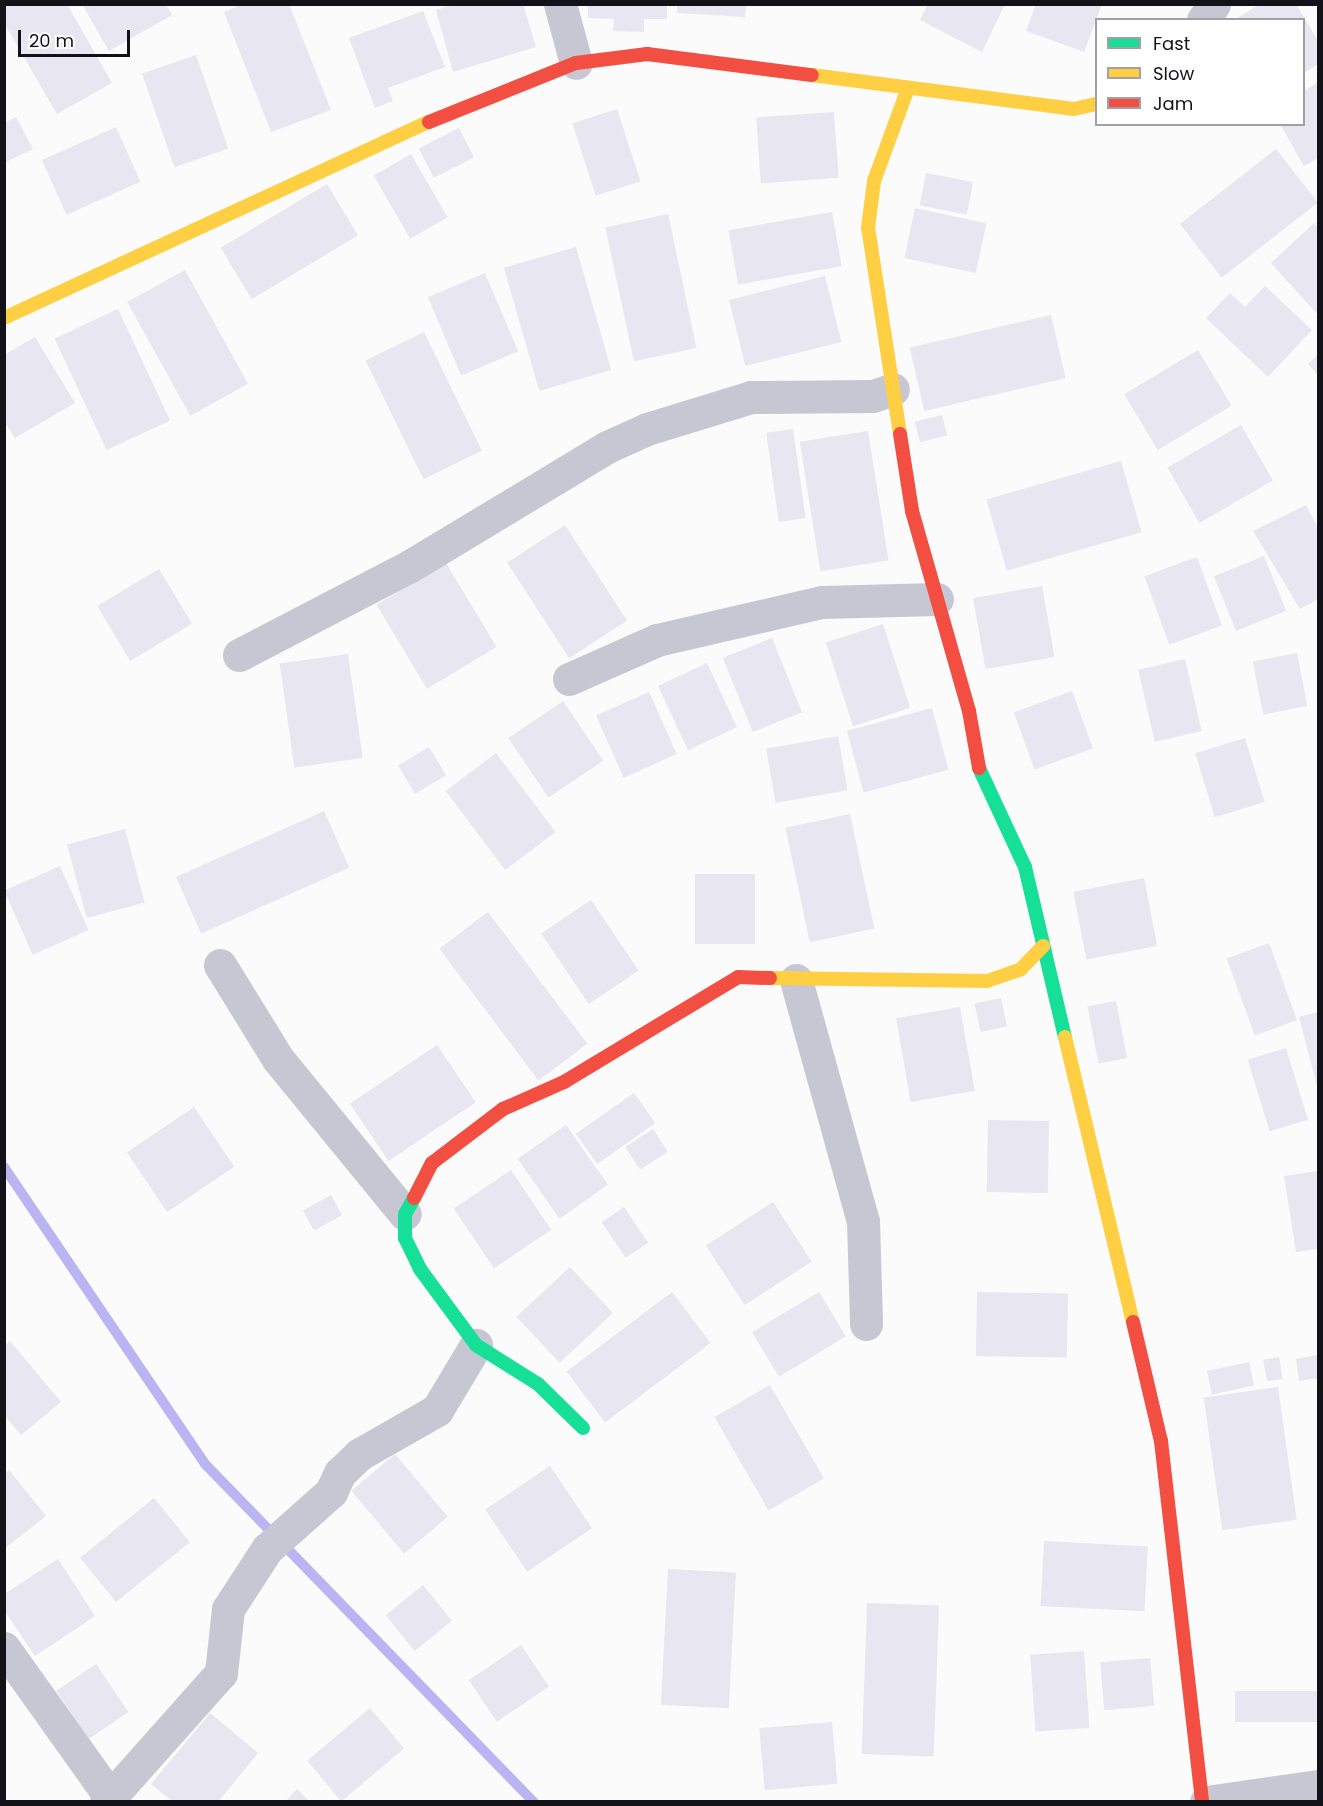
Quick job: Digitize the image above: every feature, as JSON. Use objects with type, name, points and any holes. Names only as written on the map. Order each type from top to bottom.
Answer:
[{"type":"street","points":[[560,4],[576,63]]},
{"type":"street","points":[[1204,18],[1214,4]]},
{"type":"street","points":[[4,318],[501,89],[576,63],[647,54],[1074,110],[1095,104]]},
{"type":"street","points":[[908,88],[874,181],[868,228],[912,511],[969,711],[982,782],[1025,867],[1161,1441],[1204,1802],[1318,1786]]},
{"type":"street","points":[[239,655],[410,566],[607,447],[647,429],[751,397],[873,396],[893,389]]},
{"type":"street","points":[[569,679],[657,640],[822,602],[937,599]]},
{"type":"street","points":[[583,1428],[538,1384],[476,1346],[420,1269],[405,1238],[405,1214],[432,1163],[503,1109],[564,1082],[717,986],[761,974],[796,980],[987,981],[1021,969],[1043,946]]},
{"type":"street","points":[[220,965],[278,1059],[405,1214]]},
{"type":"street","points":[[796,980],[863,1221],[866,1324]]},
{"type":"street","points":[[4,1648],[110,1800],[221,1673],[228,1609],[267,1549],[331,1492],[340,1473],[360,1454],[437,1410],[476,1346]]},
{"type":"building","points":[[4,4],[67,4],[112,83],[57,114],[4,23]]},
{"type":"building","points":[[82,4],[166,4],[172,15],[109,51]]},
{"type":"building","points":[[243,4],[289,4],[331,110],[271,132],[224,12]]},
{"type":"building","points":[[455,4],[523,4],[536,47],[453,72],[436,10]]},
{"type":"building","points":[[677,4],[746,4],[745,17],[677,13]]},
{"type":"building","points":[[928,4],[1005,4],[982,52],[920,20]]},
{"type":"building","points":[[1036,4],[1102,4],[1084,52],[1026,31]]},
{"type":"building","points":[[1260,4],[1296,4],[1304,18],[1237,18]]},
{"type":"building","points":[[588,5],[667,5],[667,19],[644,19],[644,32],[613,31],[614,19],[588,18]]},
{"type":"building","points":[[423,11],[445,67],[388,88],[393,101],[375,108],[349,38]]},
{"type":"building","points":[[1305,19],[1318,41],[1318,64],[1305,72]]},
{"type":"building","points":[[196,55],[228,149],[174,167],[142,74]]},
{"type":"building","points":[[1318,82],[1318,158],[1304,166],[1281,126],[1305,126],[1305,90]]},
{"type":"building","points":[[617,109],[640,181],[596,196],[572,124]]},
{"type":"building","points":[[834,112],[839,178],[761,183],[756,117]]},
{"type":"building","points":[[16,117],[33,149],[6,162],[4,123]]},
{"type":"building","points":[[116,127],[140,182],[66,215],[42,160]]},
{"type":"building","points":[[459,128],[474,157],[434,178],[419,148]]},
{"type":"building","points":[[1276,149],[1318,203],[1222,278],[1180,224]]},
{"type":"building","points":[[411,154],[448,217],[410,239],[374,176]]},
{"type":"building","points":[[926,173],[973,182],[967,215],[920,205]]},
{"type":"building","points":[[327,184],[358,235],[252,299],[221,248]]},
{"type":"building","points":[[915,208],[986,223],[976,273],[904,258]]},
{"type":"building","points":[[832,212],[842,266],[738,284],[729,230]]},
{"type":"building","points":[[668,214],[696,348],[634,361],[605,227]]},
{"type":"building","points":[[1314,223],[1318,228],[1318,315],[1271,263]]},
{"type":"building","points":[[576,247],[611,370],[539,391],[504,268]]},
{"type":"building","points":[[185,270],[248,384],[190,416],[127,302]]},
{"type":"building","points":[[485,273],[518,351],[461,375],[428,297]]},
{"type":"building","points":[[825,276],[841,342],[745,366],[729,300]]},
{"type":"building","points":[[1265,286],[1312,330],[1268,377],[1206,318],[1230,293],[1245,307]]},
{"type":"building","points":[[118,309],[170,420],[107,450],[55,339]]},
{"type":"building","points":[[1051,315],[1066,378],[924,411],[910,348]]},
{"type":"building","points":[[424,332],[482,451],[423,479],[366,360]]},
{"type":"building","points":[[35,337],[75,403],[15,438],[4,421],[4,355]]},
{"type":"building","points":[[1198,350],[1231,406],[1158,450],[1124,394]]},
{"type":"building","points":[[1318,355],[1318,375],[1308,364]]},
{"type":"building","points":[[942,415],[947,435],[920,442],[915,422]]},
{"type":"building","points":[[1241,425],[1273,480],[1199,523],[1167,468]]},
{"type":"building","points":[[793,429],[806,518],[779,522],[766,433]]},
{"type":"building","points":[[868,431],[888,560],[820,571],[800,442]]},
{"type":"building","points":[[1121,461],[1141,532],[1007,571],[986,500]]},
{"type":"building","points":[[1306,505],[1318,528],[1318,599],[1300,609],[1253,531]]},
{"type":"building","points":[[565,525],[627,621],[569,658],[507,563]]},
{"type":"building","points":[[1264,556],[1286,611],[1236,631],[1214,576]]},
{"type":"building","points":[[1197,557],[1222,626],[1169,645],[1144,576]]},
{"type":"building","points":[[446,563],[496,647],[427,689],[377,605]]},
{"type":"building","points":[[159,569],[192,624],[130,661],[97,606]]},
{"type":"building","points":[[1042,586],[1055,657],[986,669],[973,598]]},
{"type":"building","points":[[883,624],[910,708],[853,726],[826,643]]},
{"type":"building","points":[[772,638],[802,712],[753,732],[723,658]]},
{"type":"building","points":[[1297,653],[1307,706],[1263,715],[1253,662]]},
{"type":"building","points":[[348,654],[363,758],[294,768],[280,664]]},
{"type":"building","points":[[1185,659],[1202,731],[1155,742],[1138,670]]},
{"type":"building","points":[[707,663],[737,727],[688,750],[658,686]]},
{"type":"building","points":[[1072,691],[1093,748],[1035,770],[1014,712]]},
{"type":"building","points":[[649,692],[677,754],[624,778],[596,716]]},
{"type":"building","points":[[563,701],[603,761],[549,798],[508,738]]},
{"type":"building","points":[[932,708],[949,770],[864,793],[847,731]]},
{"type":"building","points":[[838,736],[848,790],[776,803],[766,749]]},
{"type":"building","points":[[1245,738],[1265,802],[1215,817],[1195,753]]},
{"type":"building","points":[[429,747],[446,775],[415,794],[398,766]]},
{"type":"building","points":[[496,753],[556,832],[505,870],[446,791]]},
{"type":"building","points":[[324,811],[349,868],[201,934],[176,877]]},
{"type":"building","points":[[850,814],[874,928],[810,942],[785,828]]},
{"type":"building","points":[[125,829],[145,902],[87,918],[67,845]]},
{"type":"building","points":[[60,866],[88,930],[33,955],[4,891]]},
{"type":"building","points":[[695,874],[755,874],[755,944],[695,944]]},
{"type":"building","points":[[1144,878],[1157,946],[1086,959],[1073,892]]},
{"type":"building","points":[[591,900],[639,970],[589,1004],[541,934]]},
{"type":"building","points":[[488,912],[587,1044],[539,1080],[439,949]]},
{"type":"building","points":[[1269,943],[1297,1020],[1255,1035],[1227,958]]},
{"type":"building","points":[[1001,998],[1007,1026],[981,1032],[975,1004]]},
{"type":"building","points":[[1116,1001],[1127,1058],[1099,1063],[1088,1007]]},
{"type":"building","points":[[960,1007],[975,1091],[911,1102],[896,1018]]},
{"type":"building","points":[[1318,1012],[1318,1090],[1299,1017]]},
{"type":"building","points":[[437,1045],[476,1102],[389,1161],[350,1104]]},
{"type":"building","points":[[1286,1048],[1308,1120],[1270,1131],[1248,1060]]},
{"type":"building","points":[[634,1093],[655,1123],[597,1164],[576,1134]]},
{"type":"building","points":[[194,1107],[234,1167],[167,1212],[127,1152]]},
{"type":"building","points":[[988,1120],[1049,1121],[1048,1193],[987,1192]]},
{"type":"building","points":[[566,1125],[608,1185],[560,1219],[518,1159]]},
{"type":"building","points":[[653,1129],[668,1152],[640,1170],[625,1147]]},
{"type":"building","points":[[511,1170],[551,1230],[494,1268],[454,1209]]},
{"type":"building","points":[[1318,1171],[1318,1249],[1296,1252],[1284,1176]]},
{"type":"building","points":[[331,1195],[342,1215],[314,1231],[303,1211]]},
{"type":"building","points":[[773,1202],[812,1262],[745,1305],[706,1246]]},
{"type":"building","points":[[624,1207],[648,1243],[626,1258],[602,1222]]},
{"type":"building","points":[[570,1267],[613,1313],[560,1363],[517,1317]]},
{"type":"building","points":[[672,1292],[711,1343],[605,1423],[567,1371]]},
{"type":"building","points":[[819,1292],[846,1337],[779,1377],[752,1332]]},
{"type":"building","points":[[977,1292],[1068,1294],[1067,1358],[976,1356]]},
{"type":"building","points":[[10,1341],[61,1402],[21,1435],[4,1415],[4,1346]]},
{"type":"building","points":[[1318,1355],[1318,1378],[1299,1381],[1296,1359]]},
{"type":"building","points":[[1279,1357],[1283,1379],[1267,1381],[1263,1360]]},
{"type":"building","points":[[1249,1362],[1254,1385],[1212,1394],[1207,1371]]},
{"type":"building","points":[[770,1385],[824,1479],[769,1511],[715,1417]]},
{"type":"building","points":[[1278,1387],[1297,1520],[1222,1530],[1204,1397]]},
{"type":"building","points":[[395,1454],[448,1517],[404,1553],[351,1491]]},
{"type":"building","points":[[550,1466],[592,1528],[527,1572],[485,1510]]},
{"type":"building","points":[[9,1470],[46,1516],[4,1549],[4,1474]]},
{"type":"building","points":[[154,1498],[190,1542],[116,1602],[80,1558]]},
{"type":"building","points":[[1044,1541],[1148,1546],[1144,1611],[1041,1606]]},
{"type":"building","points":[[58,1559],[95,1616],[35,1656],[4,1610],[4,1594]]},
{"type":"building","points":[[668,1569],[736,1573],[729,1708],[661,1705]]},
{"type":"building","points":[[423,1585],[452,1621],[415,1651],[386,1615]]},
{"type":"building","points":[[867,1603],[939,1606],[934,1756],[862,1754]]},
{"type":"building","points":[[521,1645],[549,1686],[497,1722],[469,1680]]},
{"type":"building","points":[[1084,1651],[1089,1728],[1036,1732],[1030,1655]]},
{"type":"building","points":[[1150,1658],[1154,1706],[1104,1710],[1100,1662]]},
{"type":"building","points":[[96,1664],[128,1712],[89,1739],[56,1691]]},
{"type":"building","points":[[1235,1691],[1318,1691],[1318,1722],[1235,1722]]},
{"type":"building","points":[[370,1708],[404,1749],[341,1801],[307,1761]]},
{"type":"building","points":[[210,1713],[258,1753],[218,1802],[173,1802],[151,1784]]},
{"type":"building","points":[[832,1722],[837,1784],[765,1790],[759,1728]]},
{"type":"building","points":[[297,1789],[310,1802],[285,1802]]},
{"type":"waterway","points":[[4,1167],[205,1464],[534,1802]]},
{"type":"traffic: fast","points":[[979,768],[1025,867],[1065,1037]]},
{"type":"traffic: fast","points":[[414,1198],[405,1214],[405,1238],[420,1269],[476,1345],[538,1384],[583,1428]]},
{"type":"traffic: slow","points":[[812,75],[1074,109],[1095,104]]},
{"type":"traffic: slow","points":[[900,434],[868,228],[874,181],[908,88]]},
{"type":"traffic: slow","points":[[4,318],[429,122]]},
{"type":"traffic: slow","points":[[770,978],[987,981],[1021,969],[1043,946]]},
{"type":"traffic: slow","points":[[1065,1037],[1133,1322]]},
{"type":"traffic: jam","points":[[429,122],[576,63],[647,54],[812,75]]},
{"type":"traffic: jam","points":[[900,434],[912,511],[969,711],[979,768]]},
{"type":"traffic: jam","points":[[414,1198],[432,1163],[503,1109],[564,1082],[738,977],[770,978]]},
{"type":"traffic: jam","points":[[1133,1322],[1161,1441],[1202,1802]]}]
